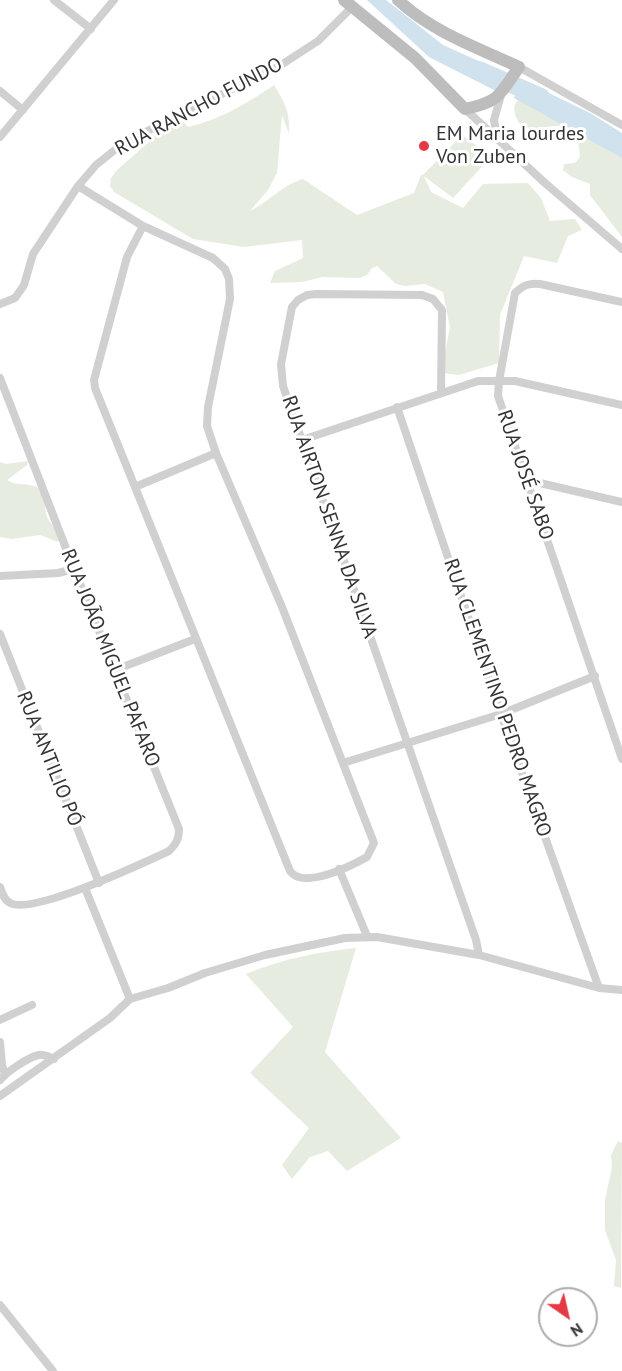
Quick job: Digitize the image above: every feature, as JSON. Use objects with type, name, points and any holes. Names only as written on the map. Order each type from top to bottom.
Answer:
[{"type":"street","points":[[54,0],[91,29]]},
{"type":"street","points":[[0,137],[114,0]]},
{"type":"street","points":[[398,0],[438,29],[516,72],[622,125]]},
{"type":"street","points":[[348,4],[416,58],[465,109],[545,183],[622,249]]},
{"type":"street","name":"RUA RANCHO FUNDO","points":[[0,304],[15,298],[20,291],[33,254],[78,186],[96,165],[116,149],[153,128],[280,65],[318,41],[348,4]]},
{"type":"street","points":[[497,137],[494,120],[501,95],[516,72]]},
{"type":"street","points":[[0,91],[23,110]]},
{"type":"street","points":[[465,109],[484,105],[501,95]]},
{"type":"street","points":[[78,186],[143,226],[213,258],[220,263],[229,279],[230,299],[208,407],[207,426],[216,453],[282,607],[374,843],[367,857],[306,880],[292,875],[290,871],[97,396],[94,380],[127,257],[143,226]]},
{"type":"street","name":"RUA JOSÉ SABO","points":[[622,302],[540,284],[528,283],[521,287],[515,293],[498,396],[622,759]]},
{"type":"street","name":"RUA AIRTON SENNA DA SILVA","points":[[441,392],[442,310],[433,298],[422,295],[307,295],[292,307],[281,364],[284,386],[476,940],[479,955]]},
{"type":"street","name":"RUA JOÃO MIGUEL PAFARO","points":[[0,378],[179,829],[177,842],[169,851],[85,888],[24,905],[6,901],[0,887]]},
{"type":"street","points":[[302,440],[478,381],[515,381],[622,405]]},
{"type":"street","name":"RUA CLEMENTINO PEDRO MAGRO","points":[[397,407],[501,714],[599,988]]},
{"type":"street","points":[[135,487],[216,453]]},
{"type":"street","points":[[527,480],[622,502]]},
{"type":"street","points":[[0,576],[58,573],[74,569]]},
{"type":"street","name":"RUA ANTILIO PÓ","points":[[0,634],[99,883]]},
{"type":"street","points":[[115,670],[195,639]]},
{"type":"street","points":[[343,763],[501,714],[595,676]]},
{"type":"street","points":[[339,869],[367,936]]},
{"type":"street","points":[[85,888],[130,999]]},
{"type":"street","points":[[0,1096],[110,1018],[130,999],[265,955],[345,938],[367,936],[479,955],[599,988],[622,990]]},
{"type":"street","points":[[0,1020],[32,1005]]},
{"type":"street","points":[[0,1042],[3,1077],[36,1056],[43,1055],[54,1059]]},
{"type":"street","points":[[0,1305],[53,1371]]},
{"type":"shaded area","points":[[274,85],[286,108],[289,134],[282,115],[277,173],[268,190],[250,211],[289,185],[303,179],[357,215],[414,193],[421,175],[462,135],[489,159],[453,198],[424,176],[431,192],[463,208],[483,184],[528,183],[541,198],[550,221],[575,219],[582,230],[568,236],[557,263],[524,256],[500,315],[499,363],[459,375],[443,373],[442,366],[450,328],[443,292],[425,284],[405,286],[396,284],[377,266],[372,268],[367,275],[359,278],[323,277],[302,282],[270,283],[275,271],[303,258],[302,240],[244,247],[193,239],[114,192],[110,186],[111,178],[117,170],[149,142],[165,124],[181,119],[188,127],[211,120],[244,104]]},
{"type":"shaded area","points":[[521,97],[622,135],[622,237],[590,195],[590,184],[572,177],[563,170],[564,164],[575,163],[580,157],[576,136],[572,130],[557,126],[531,128],[524,126],[518,122],[514,110],[515,104]]},
{"type":"shaded area","points":[[28,461],[27,465],[7,480],[34,486],[42,491],[47,517],[61,537],[58,542],[40,535],[11,539],[0,537],[0,462],[6,464]]},
{"type":"shaded area","points":[[356,948],[325,1052],[401,1138],[347,1171],[328,1151],[310,1157],[292,1179],[282,1165],[309,1128],[250,1073],[293,1027],[246,974],[300,957]]},
{"type":"shaded area","points":[[618,1141],[622,1143],[621,1288],[614,1286],[616,1260],[605,1230],[605,1200],[612,1167],[611,1155]]},
{"type":"water","points":[[367,0],[386,0],[443,45],[505,73],[496,91],[429,57]]},
{"type":"water","points":[[522,80],[590,113],[622,133],[622,158],[514,98]]},
{"type":"waterway","points":[[479,70],[541,97]]},
{"type":"place","name":"EM Maria lourdes Von Zuben","points":[[424,146]]}]
